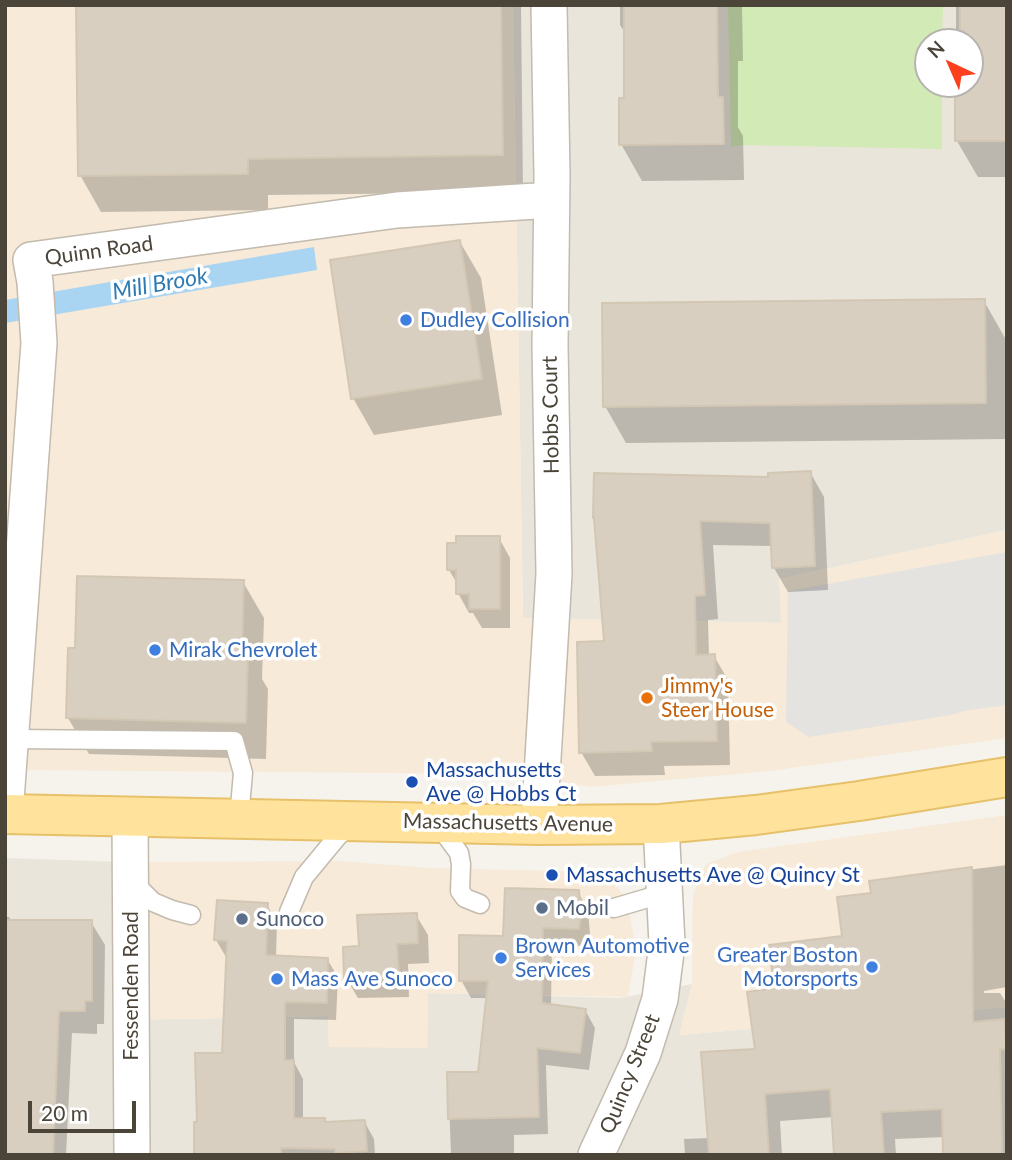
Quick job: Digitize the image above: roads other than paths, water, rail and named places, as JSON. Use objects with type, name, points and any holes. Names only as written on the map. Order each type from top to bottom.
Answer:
[{"type":"main road","name":"Massachusetts Avenue","points":[[5,814],[539,825],[661,824],[846,803],[1007,777]]},
{"type":"street","name":"Hobbs Court","points":[[539,825],[554,574],[549,5]]},
{"type":"street","name":"Quinn Road","points":[[5,814],[39,344],[31,260],[397,210],[551,200]]},
{"type":"street","name":"Fessenden Road","points":[[130,816],[132,1155]]},
{"type":"street","name":"Quincy Street","points":[[596,1155],[643,1053],[660,999],[667,944],[661,824]]},
{"type":"lane","points":[[11,739],[234,741],[243,773],[239,818]]},
{"type":"lane","points":[[289,912],[304,877],[338,836],[355,821]]},
{"type":"lane","points":[[437,823],[459,853],[460,891],[465,898],[480,904]]},
{"type":"lane","points":[[131,880],[153,902],[191,915]]},
{"type":"lane","points":[[614,908],[664,893]]},
{"type":"water","name":"Mill Brook","points":[[314,247],[317,270],[5,323],[5,300]]},
{"type":"place","name":"Dudley Collision","points":[[406,320]]},
{"type":"place","name":"Mirak Chevrolet","points":[[155,650]]},
{"type":"place","name":"Jimmy's Steer House","points":[[647,698]]},
{"type":"place","name":"Massachusetts Ave @ Hobbs Ct","points":[[412,782]]},
{"type":"place","name":"Massachusetts Ave @ Quincy St","points":[[552,875]]},
{"type":"place","name":"Mobil","points":[[542,908]]},
{"type":"place","name":"Sunoco","points":[[242,919]]},
{"type":"place","name":"Brown Automotive Services","points":[[501,958]]},
{"type":"place","name":"Greater Boston Motorsports","points":[[872,967]]},
{"type":"place","name":"Mass Ave Sunoco","points":[[277,979]]}]
